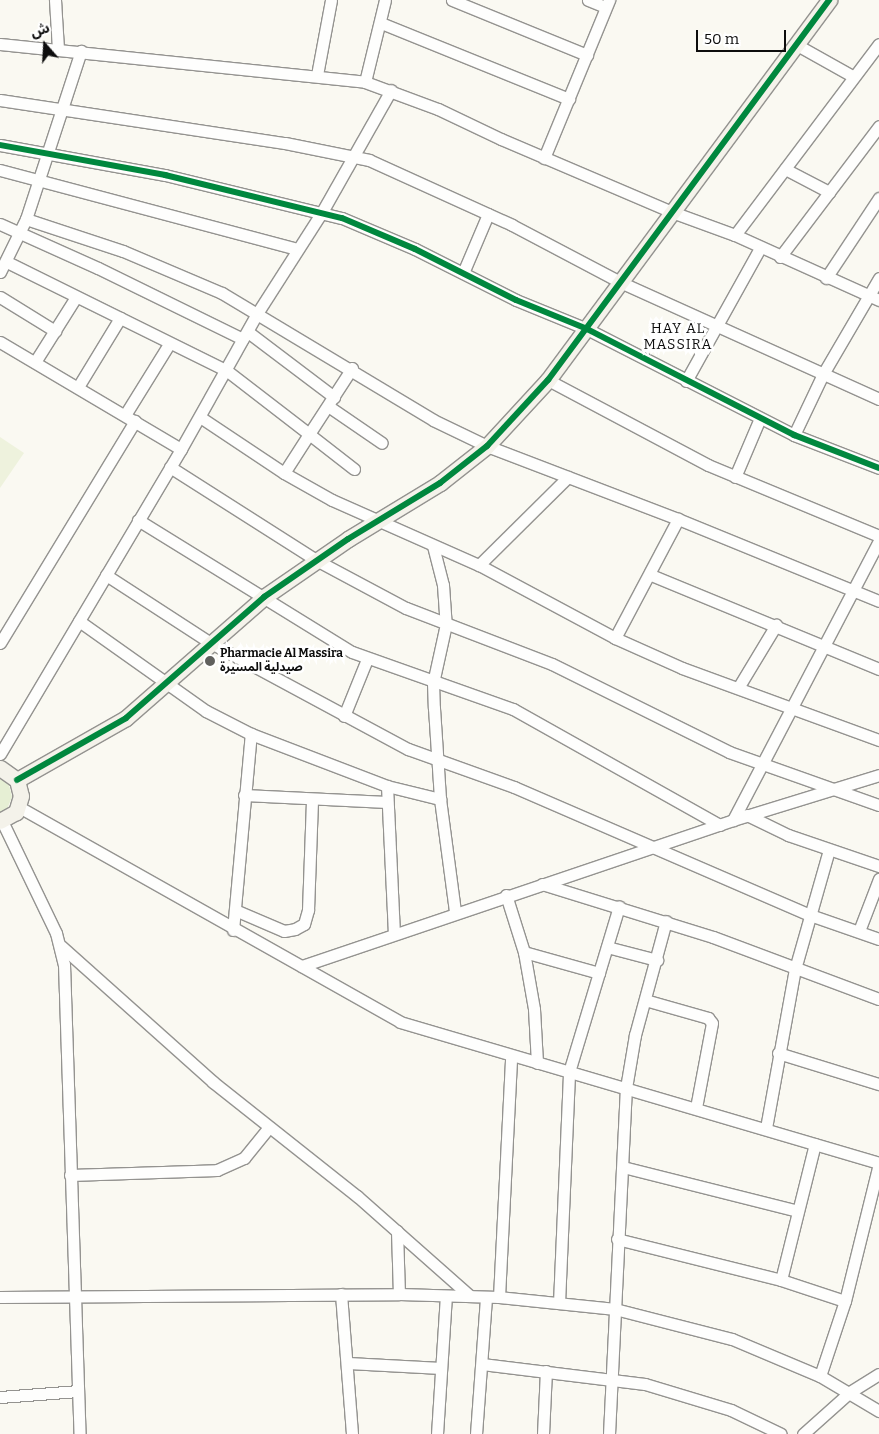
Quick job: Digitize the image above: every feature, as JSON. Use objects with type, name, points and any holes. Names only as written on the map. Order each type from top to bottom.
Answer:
[{"type":"street","points":[[55,0],[58,49]]},
{"type":"street","points":[[316,75],[331,0]]},
{"type":"street","points":[[366,82],[385,0]]},
{"type":"street","points":[[452,0],[587,55]]},
{"type":"street","points":[[544,158],[570,99],[607,4],[588,0]]},
{"type":"street","points":[[17,780],[126,718],[209,642],[264,597],[316,560],[440,483],[487,446],[548,380],[829,0]]},
{"type":"street","points":[[381,23],[570,99]]},
{"type":"street","points":[[0,44],[316,75],[366,82],[391,90],[672,212],[735,235],[826,278],[879,300]]},
{"type":"street","points":[[797,44],[854,77]]},
{"type":"street","points":[[735,235],[879,44]]},
{"type":"street","points":[[0,272],[7,262],[26,219],[37,178],[82,51]]},
{"type":"street","points":[[0,754],[200,417],[258,312],[322,212],[391,90]]},
{"type":"street","points":[[0,100],[62,111],[285,143],[353,157],[391,168],[488,214],[620,282],[719,325],[879,399]]},
{"type":"street","points":[[780,257],[879,126]]},
{"type":"street","points":[[0,145],[45,156],[165,175],[322,212],[416,249],[516,300],[587,329],[794,435],[879,468]]},
{"type":"street","points":[[785,169],[829,192]]},
{"type":"street","points":[[0,170],[37,178],[297,249]]},
{"type":"street","points":[[826,278],[879,198]]},
{"type":"street","points":[[464,273],[488,214]]},
{"type":"street","points":[[26,219],[123,251],[258,312],[352,368],[433,420],[487,446],[678,518],[879,601]]},
{"type":"street","points":[[0,224],[20,231],[246,336],[382,443]]},
{"type":"street","points":[[686,381],[719,325],[760,248]]},
{"type":"street","points":[[7,262],[169,344],[226,370],[354,469]]},
{"type":"street","points":[[794,435],[823,374],[867,294],[879,278]]},
{"type":"street","points":[[0,297],[55,331]]},
{"type":"street","points":[[35,362],[76,297]]},
{"type":"street","points":[[78,387],[120,318]]},
{"type":"street","points":[[0,342],[181,449]]},
{"type":"street","points":[[0,643],[130,418],[169,344]]},
{"type":"street","points":[[284,473],[352,368]]},
{"type":"street","points":[[548,380],[649,436],[735,477],[879,536]]},
{"type":"street","points":[[200,417],[284,473],[377,521],[479,566],[615,638],[738,688],[879,740]]},
{"type":"street","points":[[735,477],[760,418]]},
{"type":"street","points":[[170,467],[316,560],[406,608],[552,664],[699,739],[760,763],[879,805]]},
{"type":"street","points":[[479,566],[568,477]]},
{"type":"street","points":[[615,638],[651,575],[678,518]]},
{"type":"street","points":[[138,520],[367,659],[536,720],[720,825]]},
{"type":"street","points":[[733,820],[760,763],[879,541]]},
{"type":"street","points":[[433,546],[443,585],[446,624],[433,683],[440,799],[455,912]]},
{"type":"street","points":[[651,575],[824,644],[879,669]]},
{"type":"street","points":[[106,576],[209,642],[344,716],[438,760],[514,787],[810,915],[879,939]]},
{"type":"street","points":[[79,621],[206,711],[251,734],[387,786],[440,799]]},
{"type":"street","points":[[738,688],[776,625]]},
{"type":"street","points":[[344,716],[367,659]]},
{"type":"street","points":[[233,930],[251,734]]},
{"type":"street","points":[[0,768],[17,780],[21,796],[19,807],[1,821],[61,946],[268,1128],[397,1230],[470,1296]]},
{"type":"street","points":[[302,966],[455,912],[654,848],[747,815],[829,788],[879,775]]},
{"type":"street","points":[[387,786],[394,933]]},
{"type":"street","points":[[244,796],[388,802]]},
{"type":"street","points":[[234,910],[284,931],[295,929],[304,924],[308,910],[312,800]]},
{"type":"street","points":[[19,807],[233,930],[302,966],[400,1022],[511,1056],[766,1128],[879,1164],[845,1301],[820,1376]]},
{"type":"street","points":[[747,815],[829,850],[879,866]]},
{"type":"street","points":[[766,1128],[778,1053],[795,969],[829,850]]},
{"type":"street","points":[[859,931],[879,879]]},
{"type":"street","points":[[542,884],[666,921],[879,1000]]},
{"type":"street","points":[[506,896],[524,952],[534,1009],[537,1063]]},
{"type":"street","points":[[559,1303],[569,1072],[618,906]]},
{"type":"street","points":[[609,1434],[617,1239],[623,1167],[626,1088],[635,1035],[657,960],[666,921]]},
{"type":"street","points":[[61,946],[73,1297],[80,1434]]},
{"type":"street","points":[[607,947],[657,960]]},
{"type":"street","points":[[524,952],[599,973]]},
{"type":"street","points":[[645,1000],[708,1018],[712,1022],[696,1108]]},
{"type":"street","points":[[778,1053],[879,1084]]},
{"type":"street","points":[[499,1297],[511,1056]]},
{"type":"street","points":[[70,1175],[217,1170],[244,1158],[268,1128]]},
{"type":"street","points":[[781,1280],[815,1144]]},
{"type":"street","points":[[623,1167],[798,1212]]},
{"type":"street","points":[[397,1230],[399,1294]]},
{"type":"street","points":[[617,1239],[781,1280],[845,1301]]},
{"type":"street","points":[[341,1294],[348,1363],[352,1434]]},
{"type":"street","points":[[0,1297],[399,1294],[499,1297],[614,1309],[732,1339],[820,1376],[850,1392],[879,1411]]},
{"type":"street","points":[[437,1434],[446,1296]]},
{"type":"street","points":[[476,1434],[486,1297]]},
{"type":"street","points":[[348,1363],[441,1368]]},
{"type":"street","points":[[482,1364],[611,1378],[676,1392],[731,1410],[781,1434]]},
{"type":"street","points":[[543,1434],[546,1371]]},
{"type":"street","points":[[803,1434],[850,1392],[879,1374]]},
{"type":"street","points":[[0,1397],[78,1391]]},
{"type":"green space","points":[[0,437],[24,453],[0,488]]},
{"type":"green space","points":[[0,777],[9,785],[12,797],[7,809],[0,813]]},
{"type":"cycle path","points":[[17,780],[126,718],[264,597],[348,539],[440,483],[487,446],[548,380],[829,0]]},
{"type":"cycle path","points":[[0,145],[165,175],[342,218],[415,249],[516,300],[587,329],[794,435],[879,468]]},
{"type":"place","name":"Pharmacie Al Massira صيدلية المسيرة","points":[[210,661]]},
{"type":"district","name":"HAY AL MASSIRA","points":[[678,338]]}]
